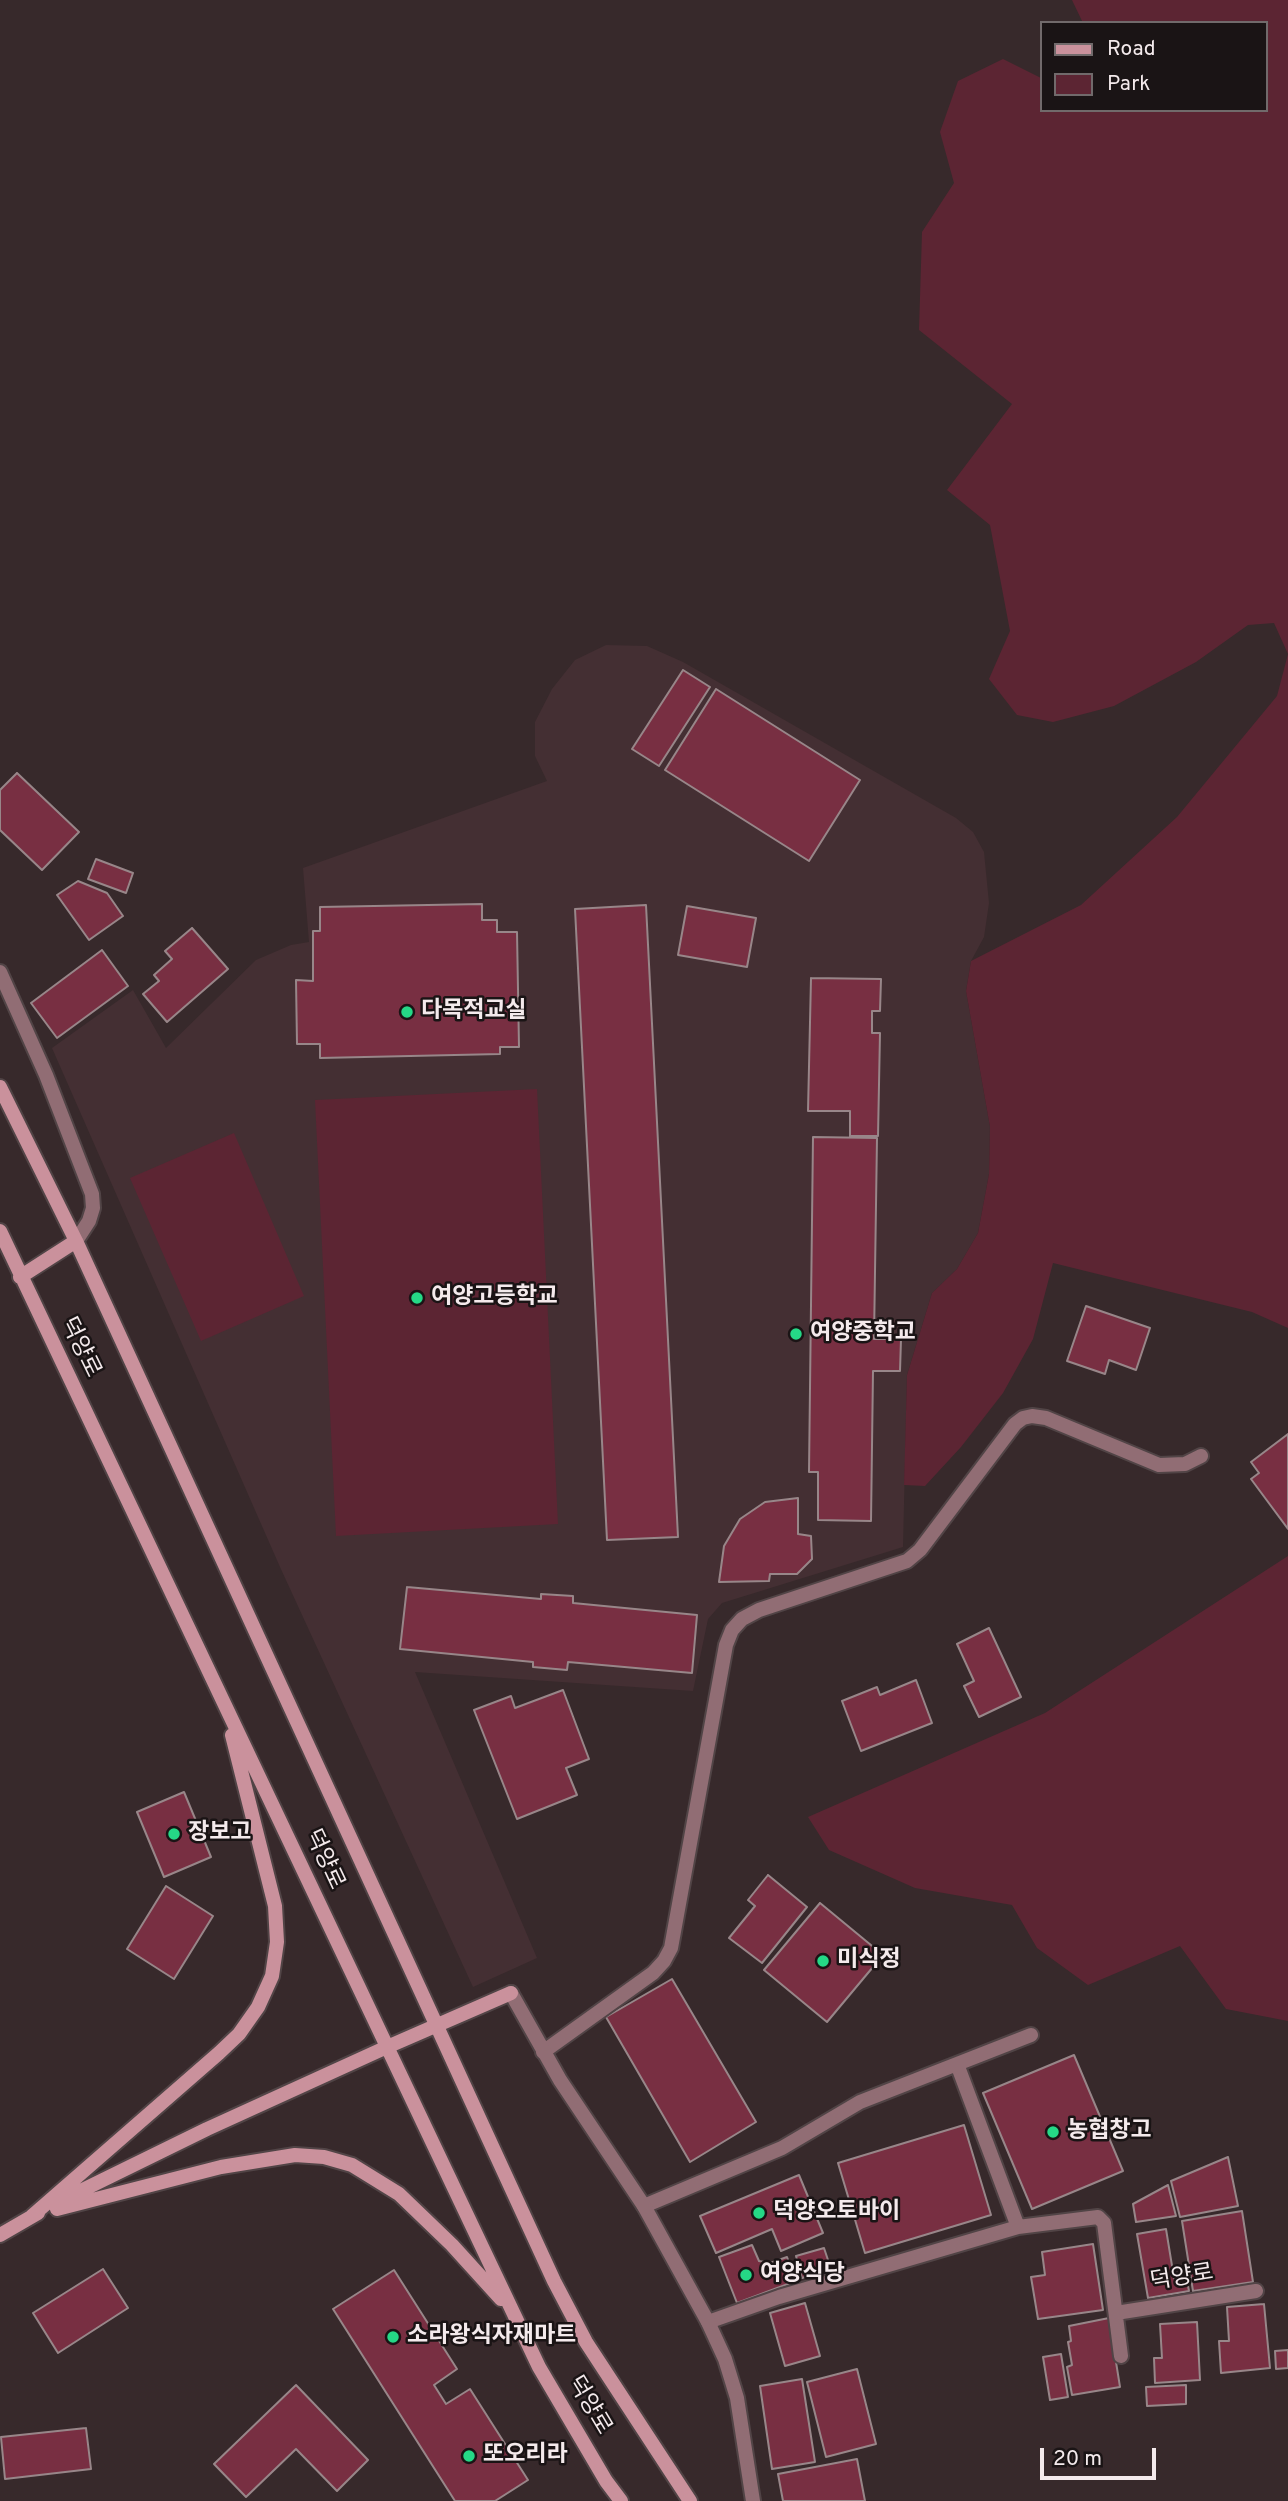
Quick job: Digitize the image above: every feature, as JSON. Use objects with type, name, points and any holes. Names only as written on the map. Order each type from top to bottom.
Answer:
[{"type":"main road","name":"덕양로","points":[[0,1087],[76,1241],[548,2269],[586,2342],[690,2501]]},
{"type":"main road","name":"덕양로","points":[[0,1231],[512,2312],[539,2367],[618,2499]]},
{"type":"main road","points":[[20,1277],[76,1241]]},
{"type":"main road","points":[[32,2217],[239,2034],[258,2007],[272,1976],[277,1942],[275,1906],[222,1700]]},
{"type":"main road","points":[[0,2235],[92,2184],[387,2047],[511,1993]]},
{"type":"main road","points":[[32,2217],[221,2166],[295,2155],[324,2157],[352,2165],[399,2194],[452,2245],[512,2312]]},
{"type":"street","points":[[0,972],[46,1075],[92,1194],[93,1208],[89,1221],[76,1241]]},
{"type":"street","points":[[543,2052],[653,1973],[671,1948],[726,1645],[732,1630],[742,1619],[760,1610],[907,1561],[920,1550],[1015,1424],[1023,1418],[1046,1418],[1159,1465],[1185,1464],[1200,1456]]},
{"type":"street","points":[[511,1993],[543,2052],[644,2206],[708,2322],[725,2359],[737,2398],[754,2501]]},
{"type":"street","points":[[644,2206],[782,2148],[860,2102],[1031,2035]]},
{"type":"street","points":[[957,2064],[1018,2227]]},
{"type":"street","points":[[708,2322],[779,2297],[1018,2227],[1098,2217],[1104,2223],[1121,2356]]},
{"type":"street","name":"덕양로","points":[[1116,2313],[1256,2291]]},
{"type":"shaded area","points":[[606,645],[647,646],[683,662],[956,818],[973,832],[984,852],[989,903],[984,937],[971,961],[966,991],[990,1127],[989,1174],[978,1233],[957,1269],[932,1293],[907,1375],[903,1547],[722,1603],[708,1619],[693,1691],[415,1672],[537,1958],[473,1987],[280,1567],[52,1048],[133,990],[166,1048],[256,960],[291,945],[309,942],[303,868],[547,781],[535,756],[535,722],[552,689],[575,660]]},
{"type":"green space","points":[[1072,0],[1288,0],[1288,654],[1274,623],[1248,625],[1196,662],[1114,706],[1053,722],[1017,715],[989,679],[1010,631],[990,525],[947,490],[1012,404],[919,330],[922,232],[954,183],[940,132],[958,81],[1003,59],[1040,78],[1040,112],[1267,112],[1267,21],[1082,21]]},
{"type":"green space","points":[[1288,654],[1288,1328],[1252,1312],[1053,1263],[1033,1339],[1003,1393],[961,1447],[925,1486],[904,1485],[907,1375],[932,1293],[957,1269],[978,1233],[989,1174],[990,1127],[966,991],[971,961],[1081,905],[1177,817],[1277,696]]},
{"type":"green space","points":[[537,1089],[558,1524],[336,1536],[315,1100]]},
{"type":"green space","points":[[234,1133],[304,1296],[201,1341],[130,1178]]},
{"type":"green space","points":[[1288,1556],[1288,2021],[1226,2009],[1180,1946],[1088,1985],[1037,1948],[1012,1905],[915,1888],[829,1850],[808,1817],[1045,1713]]},
{"type":"building","points":[[683,670],[710,687],[659,766],[632,749]]},
{"type":"building","points":[[716,689],[860,780],[809,861],[665,770]]},
{"type":"building","points":[[17,773],[79,832],[42,870],[0,830],[0,790]]},
{"type":"building","points":[[96,859],[133,873],[126,893],[88,879]]},
{"type":"building","points":[[78,881],[107,893],[123,916],[89,940],[57,895]]},
{"type":"building","name":"다목적교실","points":[[482,904],[482,920],[497,920],[497,932],[517,932],[519,1047],[500,1047],[500,1054],[320,1058],[320,1044],[297,1044],[296,980],[313,981],[313,931],[320,931],[320,907]]},
{"type":"building","points":[[646,905],[678,1537],[607,1540],[575,909]]},
{"type":"building","points":[[687,906],[756,918],[747,967],[678,955]]},
{"type":"building","points":[[192,928],[228,969],[167,1022],[143,994],[159,981],[154,975],[172,959],[165,951]]},
{"type":"building","points":[[102,950],[128,986],[57,1038],[31,1003]]},
{"type":"building","points":[[811,978],[881,979],[880,1011],[872,1011],[872,1033],[880,1033],[878,1136],[850,1136],[850,1111],[808,1111]]},
{"type":"building","points":[[813,1137],[877,1138],[874,1339],[901,1339],[900,1371],[873,1371],[871,1521],[818,1520],[818,1472],[809,1472]]},
{"type":"building","points":[[1086,1306],[1150,1328],[1136,1370],[1109,1360],[1105,1374],[1067,1361]]},
{"type":"building","points":[[1288,1434],[1288,1529],[1251,1479],[1259,1473],[1251,1462]]},
{"type":"building","points":[[798,1498],[798,1534],[811,1536],[812,1559],[797,1574],[770,1574],[769,1581],[719,1582],[724,1546],[740,1519],[765,1502]]},
{"type":"building","points":[[407,1587],[541,1599],[541,1594],[573,1596],[573,1603],[697,1615],[692,1673],[568,1662],[567,1670],[533,1667],[533,1662],[400,1649]]},
{"type":"building","points":[[989,1628],[1021,1697],[979,1717],[964,1686],[974,1681],[957,1644]]},
{"type":"building","points":[[916,1680],[932,1723],[861,1751],[842,1701],[877,1687],[880,1695]]},
{"type":"building","points":[[563,1690],[589,1759],[566,1768],[577,1795],[517,1819],[474,1710],[511,1696],[515,1708]]},
{"type":"building","points":[[184,1792],[211,1857],[164,1877],[137,1812]]},
{"type":"building","points":[[768,1875],[807,1907],[762,1963],[729,1938],[755,1906],[748,1900]]},
{"type":"building","points":[[166,1886],[213,1916],[174,1979],[127,1949]]},
{"type":"building","points":[[820,1903],[883,1955],[827,2022],[764,1970]]},
{"type":"building","points":[[672,1979],[756,2122],[690,2162],[606,2017]]},
{"type":"building","name":"농협창고","points":[[1074,2055],[1123,2171],[1032,2209],[983,2093]]},
{"type":"building","points":[[964,2125],[991,2215],[865,2253],[838,2163]]},
{"type":"building","points":[[1228,2157],[1238,2206],[1180,2217],[1171,2181]]},
{"type":"building","points":[[799,2175],[823,2233],[781,2251],[772,2229],[716,2253],[700,2216]]},
{"type":"building","points":[[1168,2185],[1176,2216],[1136,2222],[1133,2204]]},
{"type":"building","points":[[1242,2211],[1253,2282],[1193,2291],[1182,2221]]},
{"type":"building","points":[[1166,2229],[1174,2278],[1186,2276],[1189,2291],[1148,2298],[1137,2234]]},
{"type":"building","points":[[1093,2244],[1103,2310],[1038,2319],[1031,2277],[1045,2275],[1042,2252]]},
{"type":"building","points":[[752,2245],[759,2261],[770,2263],[787,2257],[796,2281],[737,2303],[719,2257]]},
{"type":"building","points":[[824,2248],[831,2269],[802,2278],[796,2256]]},
{"type":"building","points":[[103,2269],[128,2308],[58,2353],[33,2313]]},
{"type":"building","points":[[394,2270],[457,2369],[434,2385],[446,2404],[470,2389],[528,2480],[495,2501],[455,2501],[333,2309]]},
{"type":"building","points":[[805,2303],[820,2356],[785,2366],[770,2313]]},
{"type":"building","points":[[1264,2304],[1270,2368],[1221,2373],[1219,2341],[1229,2341],[1227,2307]]},
{"type":"building","points":[[1109,2318],[1120,2387],[1072,2395],[1067,2367],[1072,2365],[1068,2342],[1071,2341],[1069,2326]]},
{"type":"building","points":[[1197,2322],[1200,2380],[1155,2383],[1154,2358],[1162,2358],[1160,2324]]},
{"type":"building","points":[[1288,2350],[1288,2368],[1276,2369],[1275,2351]]},
{"type":"building","points":[[1061,2354],[1068,2397],[1050,2400],[1043,2357]]},
{"type":"building","points":[[857,2369],[876,2444],[826,2457],[807,2382]]},
{"type":"building","points":[[802,2379],[815,2462],[772,2469],[760,2386]]},
{"type":"building","points":[[296,2385],[368,2460],[337,2491],[296,2449],[246,2497],[214,2464]]},
{"type":"building","points":[[1186,2385],[1186,2404],[1147,2406],[1146,2387]]},
{"type":"building","points":[[86,2428],[91,2469],[5,2479],[1,2437]]},
{"type":"building","points":[[857,2459],[865,2501],[783,2501],[778,2474]]},
{"type":"place","name":"다목적교실","points":[[407,1012]]},
{"type":"place","name":"여양고등학교","points":[[417,1298]]},
{"type":"place","name":"여양중학교","points":[[796,1334]]},
{"type":"place","name":"장보고","points":[[174,1834]]},
{"type":"place","name":"미식정","points":[[823,1961]]},
{"type":"place","name":"농협창고","points":[[1053,2132]]},
{"type":"place","name":"덕양오토바이","points":[[759,2213]]},
{"type":"place","name":"여양식당","points":[[746,2275]]},
{"type":"place","name":"소라왕식자재마트","points":[[393,2337]]},
{"type":"place","name":"또오리라","points":[[469,2456]]}]
